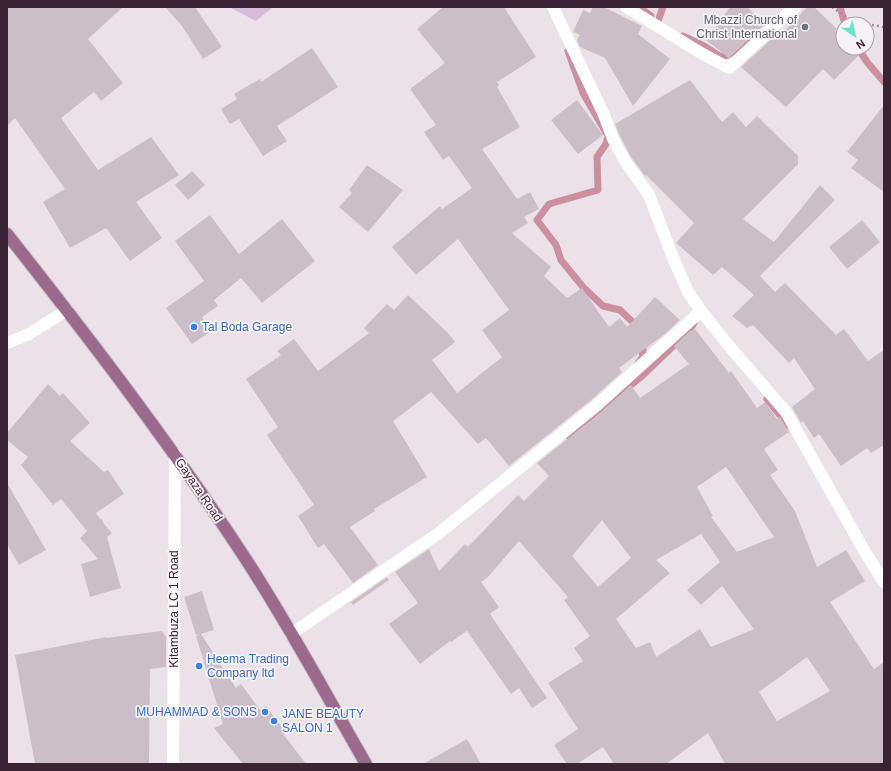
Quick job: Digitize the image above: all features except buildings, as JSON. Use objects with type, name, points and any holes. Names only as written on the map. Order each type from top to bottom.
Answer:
[{"type":"main road","name":"Gayaza Road","points":[[7,234],[175,454],[246,559],[366,764]]},
{"type":"street","points":[[553,7],[625,161],[649,195],[681,278],[701,311],[786,412],[865,552],[884,582]]},
{"type":"street","points":[[626,7],[701,53],[729,68],[795,7]]},
{"type":"street","points":[[7,344],[29,334],[66,310]]},
{"type":"street","points":[[291,634],[439,533],[596,406],[701,311]]},
{"type":"street","name":"Kitambuza LC 1 Road","points":[[173,764],[175,454]]},
{"type":"path","points":[[832,7],[845,16]]},
{"type":"shaded area","points":[[229,7],[273,7],[256,21]]},
{"type":"waterway","points":[[639,7],[651,16]]},
{"type":"waterway","points":[[658,21],[663,7]]},
{"type":"waterway","points":[[840,7],[843,16]]},
{"type":"waterway","points":[[683,36],[704,46],[721,57],[731,54],[749,43]]},
{"type":"waterway","points":[[568,51],[583,93],[608,136],[606,144],[597,157],[598,190],[549,204],[537,220],[556,245],[561,260],[583,287],[603,306],[620,310],[638,327]]},
{"type":"waterway","points":[[863,56],[884,82]]},
{"type":"waterway","points":[[570,438],[586,422],[643,375],[688,332],[694,323]]},
{"type":"waterway","points":[[638,363],[642,358],[644,341]]},
{"type":"waterway","points":[[767,399],[788,425]]},
{"type":"place","name":"Mbazzi Church of Christ International","points":[[805,27]]},
{"type":"place","name":"Tal Boda Garage","points":[[194,327]]},
{"type":"place","name":"Heema Trading Company ltd","points":[[199,666]]},
{"type":"place","name":"MUHAMMAD & SONS","points":[[265,712]]},
{"type":"place","name":"JANE BEAUTY SALON 1","points":[[274,721]]}]
